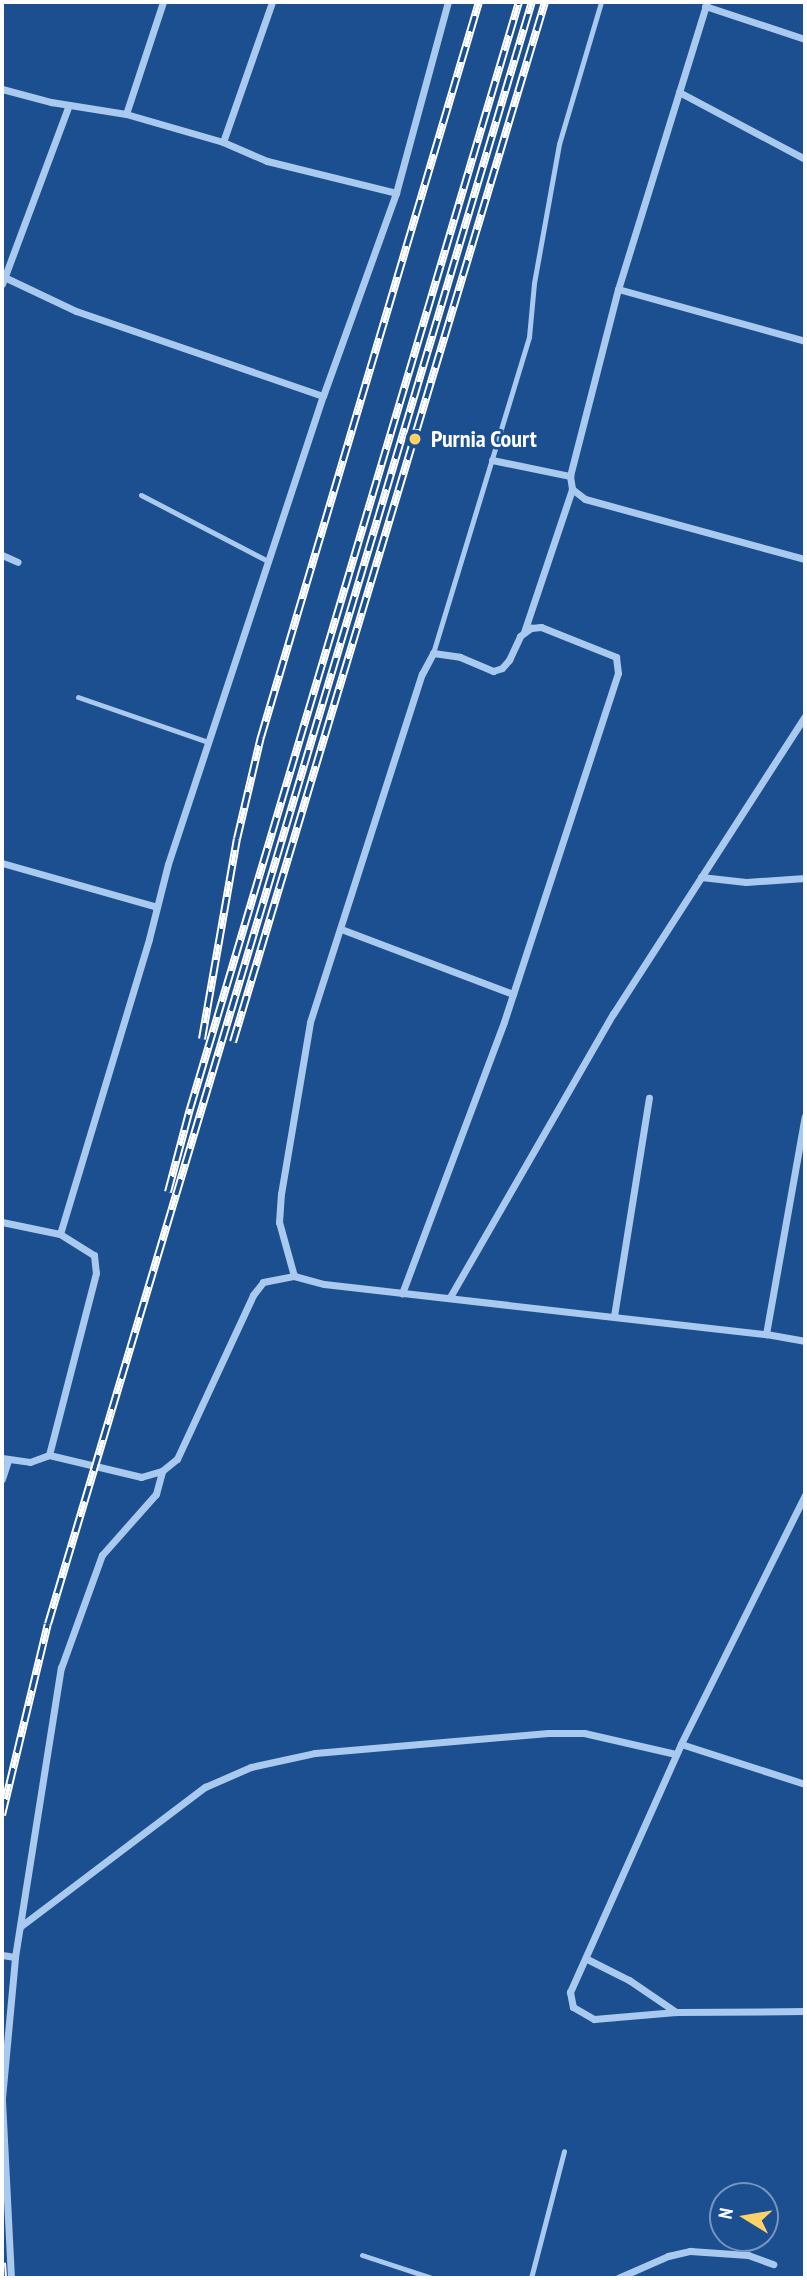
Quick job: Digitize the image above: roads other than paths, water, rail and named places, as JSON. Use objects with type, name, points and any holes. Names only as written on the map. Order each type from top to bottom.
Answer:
[{"type":"street","points":[[126,114],[163,2]]},
{"type":"street","points":[[223,142],[272,2]]},
{"type":"street","points":[[60,1234],[168,864],[323,396],[396,193],[448,2]]},
{"type":"street","points":[[294,1276],[279,1223],[281,1194],[310,1022],[422,674],[433,653],[460,657],[493,671],[502,668],[524,633],[572,489],[570,476],[618,289],[706,4],[805,39]]},
{"type":"street","points":[[2,89],[69,105],[126,114],[223,142],[267,160],[396,193]]},
{"type":"street","points":[[679,92],[805,159]]},
{"type":"street","points":[[69,105],[3,279],[76,311],[323,396]]},
{"type":"street","points":[[618,289],[805,341]]},
{"type":"street","points":[[492,460],[570,476]]},
{"type":"street","points":[[572,489],[585,499],[805,559]]},
{"type":"street","points":[[2,555],[18,562]]},
{"type":"street","points":[[402,1294],[513,994],[620,665],[616,657],[541,627],[524,633]]},
{"type":"street","points":[[450,1297],[613,1014],[805,716]]},
{"type":"street","points":[[2,863],[157,907]]},
{"type":"street","points":[[701,877],[746,882],[805,877]]},
{"type":"street","points":[[341,929],[513,994]]},
{"type":"street","points":[[614,1316],[649,1098]]},
{"type":"street","points":[[766,1334],[805,1116]]},
{"type":"street","points":[[2,1222],[60,1234],[94,1255],[96,1273],[48,1455]]},
{"type":"street","points":[[2,1479],[5,1459],[30,1462],[48,1455],[141,1477],[162,1471],[177,1459],[253,1295],[263,1282],[294,1276],[324,1284],[402,1294],[614,1316],[805,1341]]},
{"type":"street","points":[[11,2278],[2,2098],[15,1957],[61,1668],[102,1555],[156,1494],[162,1471]]},
{"type":"street","points":[[805,1494],[676,1754],[587,1959],[570,1992],[573,2007],[594,2019],[676,2012],[805,2011]]},
{"type":"street","points":[[20,1927],[205,1787],[251,1767],[315,1753],[548,1733],[584,1733],[676,1754]]},
{"type":"street","points":[[681,1744],[805,1784]]},
{"type":"street","points":[[2,1955],[15,1957]]},
{"type":"street","points":[[587,1959],[629,1980],[676,2012]]},
{"type":"street","points":[[2,2042],[10,2034]]},
{"type":"street","points":[[618,2278],[668,2256],[690,2251],[748,2255],[773,2264]]},
{"type":"lane","points":[[433,653],[529,337],[534,284],[559,144],[601,2]]},
{"type":"lane","points":[[141,495],[268,561]]},
{"type":"lane","points":[[78,696],[208,742]]},
{"type":"lane","points":[[531,2278],[564,2151]]},
{"type":"lane","points":[[362,2255],[432,2278]]},
{"type":"railway","points":[[202,1039],[237,839],[261,737],[479,2]]},
{"type":"railway","points":[[168,1192],[190,1109],[519,2]]},
{"type":"railway","points":[[2,1815],[48,1624],[532,2]]},
{"type":"railway","points":[[233,1042],[545,2]]},
{"type":"railway","points":[[2,2263],[3,2278]]},
{"type":"place","name":"Purnia Court","points":[[415,439]]}]
